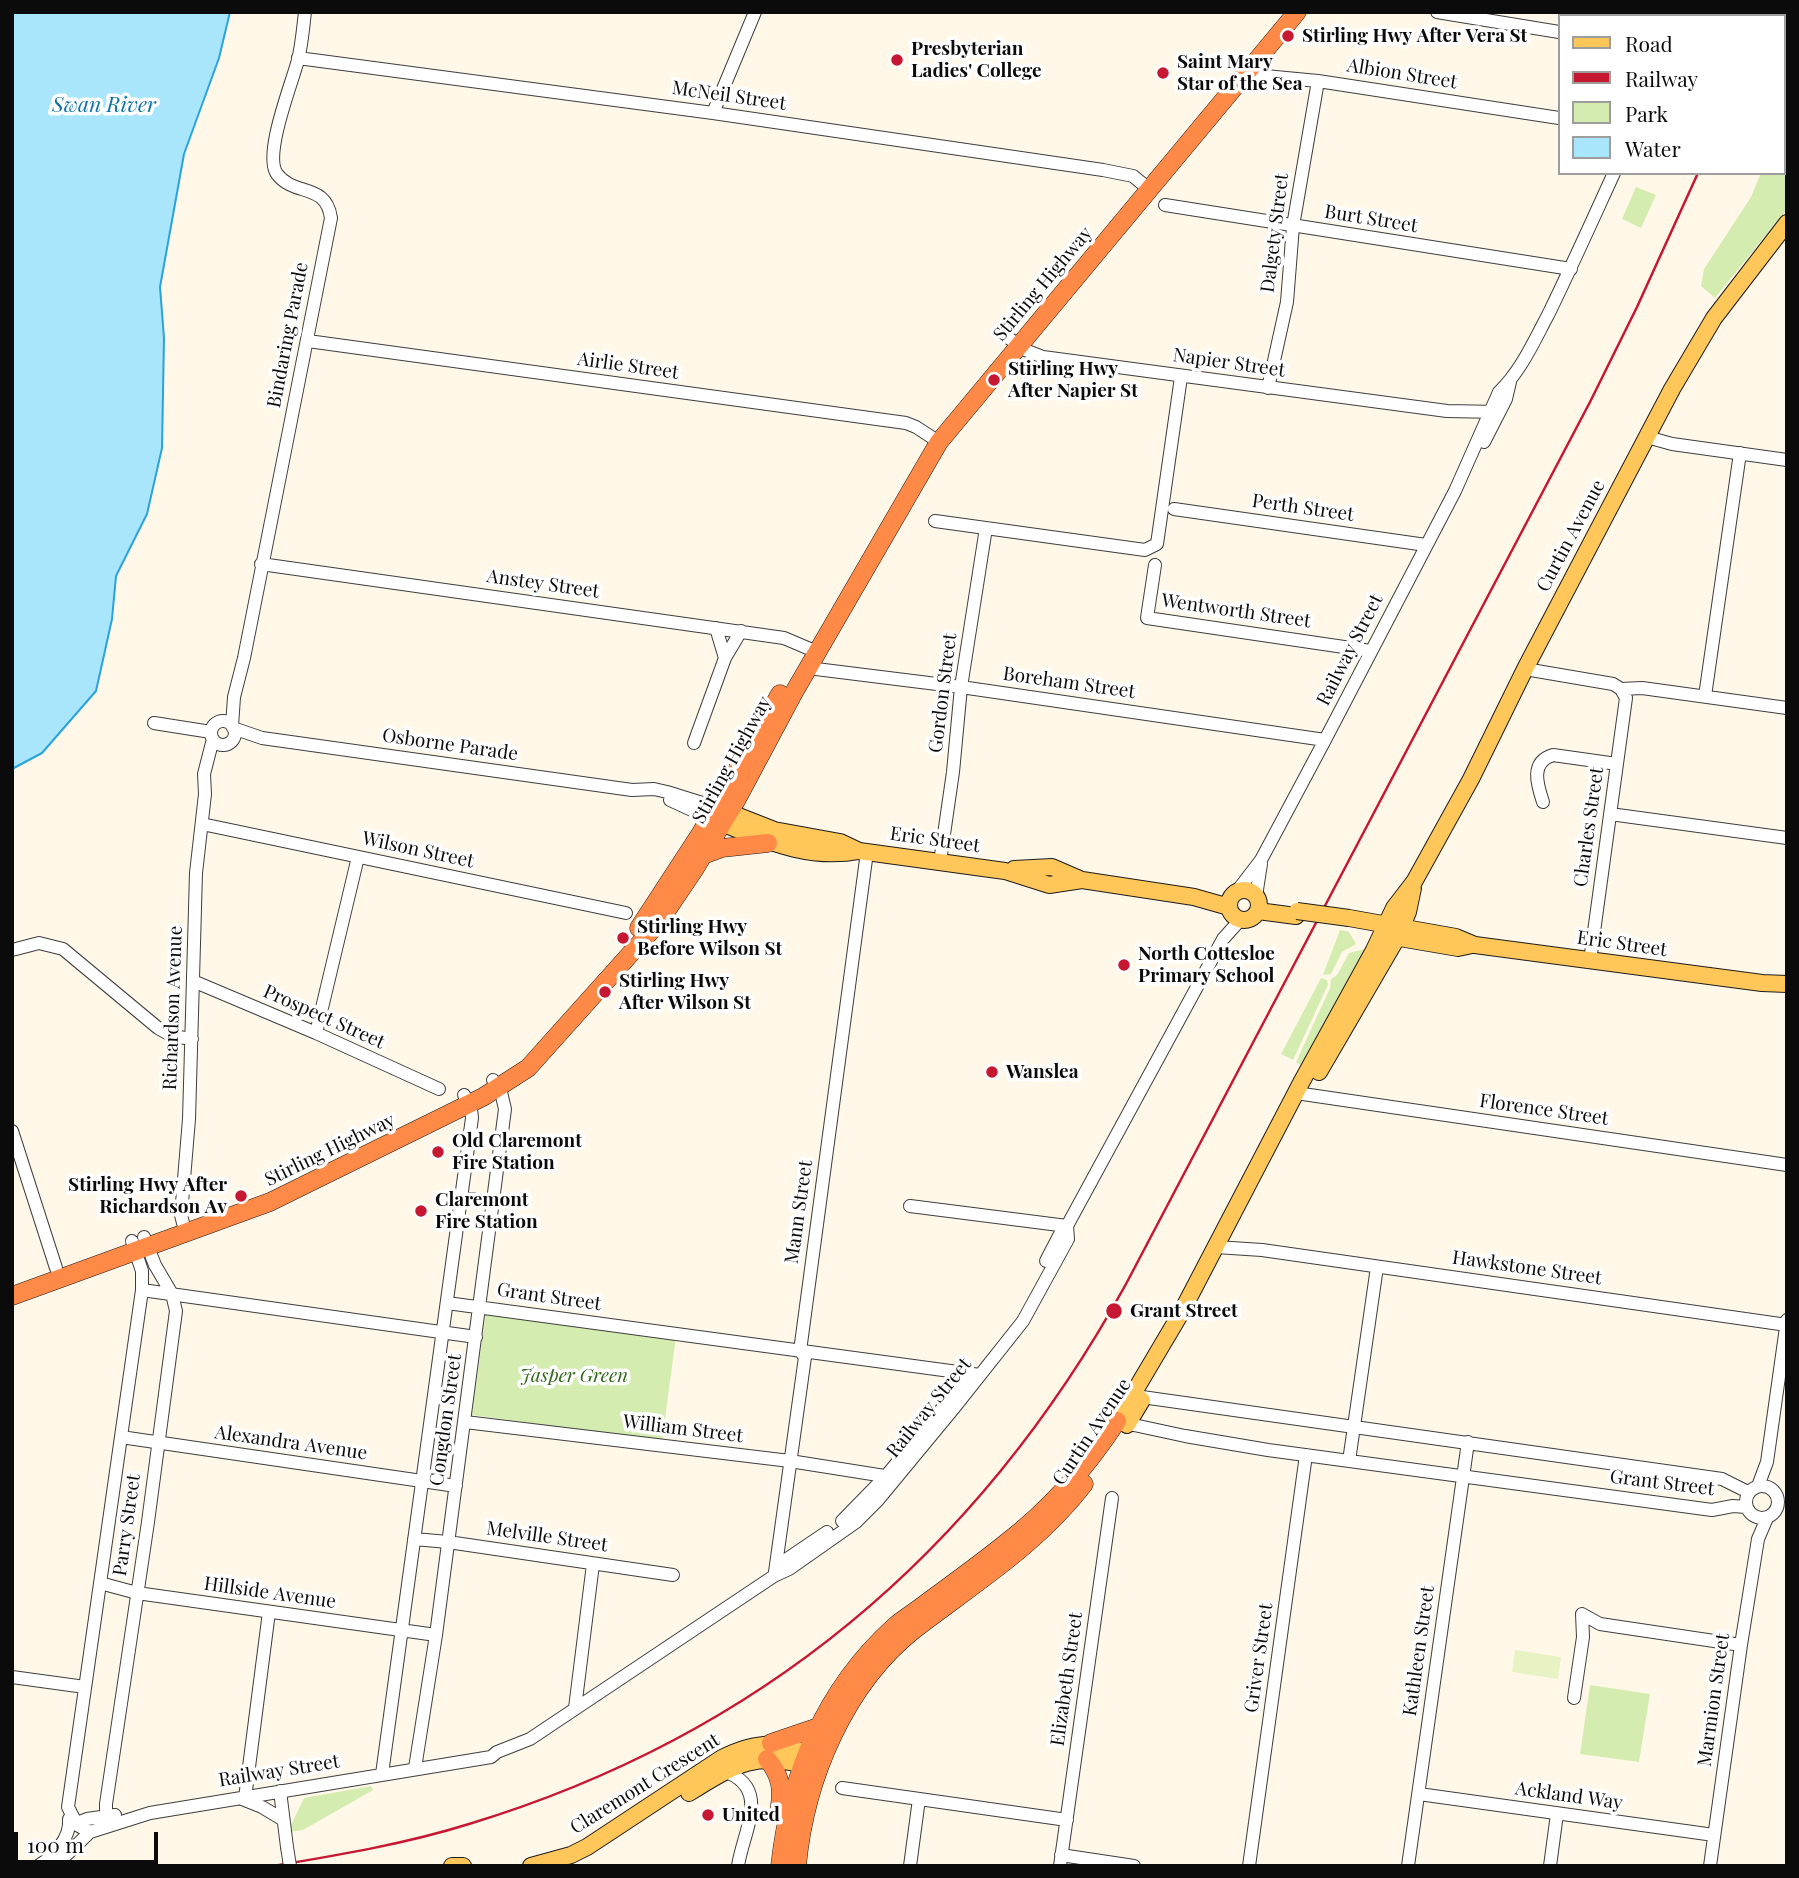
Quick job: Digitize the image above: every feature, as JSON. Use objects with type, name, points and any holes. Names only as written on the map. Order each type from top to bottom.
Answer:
[{"type":"highway","name":"Stirling Highway","points":[[496,1084],[641,926],[719,815],[813,659],[935,439],[1246,65],[1284,12]]},
{"type":"highway","name":"Stirling Highway","points":[[1246,65],[1297,12]]},
{"type":"highway","name":"Stirling Highway","points":[[12,1284],[270,1202],[528,1068],[659,922],[703,855],[719,815]]},
{"type":"highway","points":[[703,855],[722,848],[768,843]]},
{"type":"highway","name":"Stirling Highway","points":[[12,1296],[140,1244],[183,1223],[274,1189],[467,1099]]},
{"type":"highway","name":"Curtin Avenue","points":[[812,1761],[818,1727],[832,1700],[871,1651],[896,1626],[1009,1542],[1064,1492],[1122,1423]]},
{"type":"highway","name":"Curtin Avenue","points":[[812,1761],[877,1667],[913,1631],[1012,1558],[1068,1504],[1122,1423]]},
{"type":"highway","points":[[786,1865],[775,1831],[781,1784],[769,1751],[818,1727]]},
{"type":"highway","points":[[786,1865],[790,1802],[812,1761]]},
{"type":"main road","name":"Curtin Avenue","points":[[1301,1094],[1383,962],[1392,930],[1394,908],[1414,883],[1471,779],[1525,669],[1647,437],[1709,326],[1744,275],[1787,223]]},
{"type":"main road","name":"Eric Street","points":[[719,815],[768,843],[838,855],[863,852],[1005,871],[1049,885],[1082,880],[1234,905],[1248,890],[1258,904],[1392,930],[1451,947],[1475,945],[1762,984],[1787,990]]},
{"type":"main road","name":"Eric Street","points":[[719,815],[774,830],[840,842],[863,852]]},
{"type":"main road","points":[[1234,905],[1252,917],[1258,904]]},
{"type":"main road","name":"Curtin Avenue","points":[[1122,1423],[1392,930]]},
{"type":"main road","name":"Eric Street","points":[[1392,930],[1456,937],[1475,945]]},
{"type":"main road","points":[[1383,962],[1406,951],[1419,949],[1444,952],[1451,947]]},
{"type":"main road","name":"Eric Street","points":[[1762,984],[1787,984]]},
{"type":"main road","name":"Claremont Crescent","points":[[567,1866],[585,1858],[704,1777],[739,1749],[769,1751],[812,1761]]},
{"type":"main road","name":"Claremont Crescent","points":[[531,1866],[571,1855],[704,1777],[769,1751]]},
{"type":"main road","points":[[452,1866],[463,1866]]},
{"type":"street","name":"Bindaring Parade","points":[[223,733],[228,703],[234,697],[244,658],[331,218],[330,207],[323,197],[284,181],[273,166],[272,156],[298,58],[305,12]]},
{"type":"street","points":[[713,113],[755,12]]},
{"type":"street","points":[[1437,12],[1558,32]]},
{"type":"street","name":"McNeil Street","points":[[298,58],[713,113],[1114,172],[1133,176],[1146,186]]},
{"type":"street","name":"Albion Street","points":[[1246,65],[1265,76],[1318,81],[1558,118]]},
{"type":"street","name":"Dalgety Street","points":[[1268,388],[1287,302],[1293,226],[1318,81]]},
{"type":"street","name":"Railway Street","points":[[72,1825],[415,1768],[424,1762],[488,1749],[497,1752],[530,1739],[774,1576],[784,1561],[850,1516],[891,1477],[975,1374],[1023,1321],[1068,1239],[1067,1226],[1223,939],[1234,905],[1325,740],[1471,457],[1484,442],[1499,392],[1510,382],[1536,337],[1571,269],[1613,175]]},
{"type":"street","name":"Burt Street","points":[[1166,205],[1571,269]]},
{"type":"street","name":"Airlie Street","points":[[308,341],[896,422],[916,427],[935,439]]},
{"type":"street","name":"Napier Street","points":[[1015,343],[1043,357],[1493,416]]},
{"type":"street","points":[[935,521],[1145,550],[1157,544],[1181,377]]},
{"type":"street","points":[[1647,437],[1672,444],[1787,460]]},
{"type":"street","points":[[1705,696],[1740,453]]},
{"type":"street","name":"Perth Street","points":[[1174,509],[1426,545]]},
{"type":"street","name":"Gordon Street","points":[[940,862],[953,772],[961,687],[986,528]]},
{"type":"street","name":"Anstey Street","points":[[261,564],[784,638],[813,659]]},
{"type":"street","name":"Wentworth Street","points":[[1154,565],[1147,618],[1371,651]]},
{"type":"street","points":[[716,628],[725,658]]},
{"type":"street","points":[[694,743],[725,658],[741,631]]},
{"type":"street","name":"Boreham Street","points":[[813,659],[961,687],[1325,740]]},
{"type":"street","points":[[1525,669],[1613,684],[1624,693],[1642,688],[1787,708]]},
{"type":"street","name":"Charles Street","points":[[1591,961],[1624,693]]},
{"type":"street","name":"Osborne Parade","points":[[154,723],[632,790],[653,789],[667,792],[719,815]]},
{"type":"street","name":"Richardson Avenue","points":[[183,1223],[181,1215],[189,1119],[196,873],[205,794],[223,733]]},
{"type":"street","points":[[1543,802],[1532,789],[1543,760],[1553,755],[1617,764]]},
{"type":"street","points":[[1610,814],[1787,838]]},
{"type":"street","name":"Wilson Street","points":[[202,824],[626,913]]},
{"type":"street","name":"Mann Street","points":[[774,1576],[805,1357],[800,1351],[863,852]]},
{"type":"street","points":[[316,1033],[358,857]]},
{"type":"street","name":"Railway Street","points":[[1258,904],[1261,860]]},
{"type":"street","points":[[12,950],[39,943],[63,949],[158,1028],[172,1037],[191,1039]]},
{"type":"street","name":"Prospect Street","points":[[193,981],[316,1033],[439,1090]]},
{"type":"street","name":"Congdon Street","points":[[415,1768],[465,1422],[505,1110],[496,1084]]},
{"type":"street","name":"Florence Street","points":[[1301,1094],[1787,1164]]},
{"type":"street","name":"Congdon Street","points":[[382,1774],[472,1118],[467,1099]]},
{"type":"street","points":[[12,1131],[56,1269]]},
{"type":"street","points":[[460,1198],[494,1202]]},
{"type":"street","points":[[909,1206],[1067,1226]]},
{"type":"street","name":"Parry Street","points":[[72,1825],[68,1807],[142,1290],[140,1244]]},
{"type":"street","name":"Parry Street","points":[[107,1821],[106,1804],[176,1311],[172,1294],[140,1244]]},
{"type":"street","name":"Hawkstone Street","points":[[1222,1244],[1786,1323]]},
{"type":"street","points":[[1349,1461],[1377,1267]]},
{"type":"street","points":[[142,1290],[476,1337]]},
{"type":"street","name":"Grant Street","points":[[447,1303],[975,1374]]},
{"type":"street","points":[[1749,1511],[1753,1489],[1767,1462],[1786,1323]]},
{"type":"street","name":"Grant Street","points":[[1138,1396],[1722,1479],[1753,1489],[1779,1493]]},
{"type":"street","name":"William Street","points":[[465,1422],[790,1461],[891,1477]]},
{"type":"street","name":"Grant Street","points":[[1122,1423],[1306,1455],[1712,1510],[1733,1506],[1776,1516]]},
{"type":"street","name":"Alexandra Avenue","points":[[121,1437],[456,1486]]},
{"type":"street","name":"Kathleen Street","points":[[1408,1866],[1468,1442]]},
{"type":"street","name":"Griver Street","points":[[1249,1866],[1306,1455]]},
{"type":"street","points":[[1767,1462],[1779,1493]]},
{"type":"street","name":"Marmion Street","points":[[1758,1539],[1776,1516],[1779,1493]]},
{"type":"street","name":"Elizabeth Street","points":[[1060,1860],[1112,1498]]},
{"type":"street","name":"Marmion Street","points":[[1710,1866],[1758,1539],[1749,1511]]},
{"type":"street","name":"Melville Street","points":[[414,1539],[674,1575]]},
{"type":"street","points":[[575,1708],[593,1564]]},
{"type":"street","name":"Hillside Avenue","points":[[100,1583],[137,1593],[436,1634]]},
{"type":"street","points":[[1574,1698],[1583,1637],[1579,1610],[1600,1624],[1741,1645]]},
{"type":"street","points":[[269,1612],[242,1798],[282,1819]]},
{"type":"street","points":[[12,1677],[85,1688]]},
{"type":"street","points":[[724,1771],[741,1779],[751,1800],[751,1821],[738,1866]]},
{"type":"street","points":[[842,1788],[1067,1820]]},
{"type":"street","points":[[275,1792],[290,1866]]},
{"type":"street","name":"Ackland Way","points":[[1419,1794],[1714,1835]]},
{"type":"street","points":[[910,1866],[919,1799]]},
{"type":"street","points":[[1550,1866],[1558,1814]]},
{"type":"street","name":"Railway Street","points":[[90,1832],[107,1821]]},
{"type":"street","points":[[38,1866],[53,1855],[72,1825],[90,1832]]},
{"type":"street","points":[[55,1866],[90,1832]]},
{"type":"street","points":[[1060,1860],[1134,1866]]},
{"type":"green space","points":[[1787,110],[1787,209],[1715,298],[1701,286],[1704,269],[1751,197],[1760,175],[1785,175]]},
{"type":"green space","points":[[1636,187],[1656,195],[1641,228],[1622,219]]},
{"type":"green space","points":[[1340,930],[1349,932],[1356,944],[1342,952],[1331,974],[1323,975]]},
{"type":"green space","points":[[1365,949],[1301,1065],[1296,1062],[1330,988],[1331,979],[1337,975],[1349,953]]},
{"type":"green space","points":[[1321,978],[1327,980],[1328,985],[1293,1060],[1281,1054]]},
{"type":"green space","name":"Jasper Green","points":[[486,1311],[676,1337],[662,1441],[472,1415]]},
{"type":"green space","points":[[1515,1650],[1561,1657],[1558,1679],[1512,1672]]},
{"type":"green space","points":[[1590,1685],[1650,1694],[1639,1762],[1580,1754]]},
{"type":"green space","points":[[371,1786],[373,1790],[303,1830],[290,1832],[304,1798]]},
{"type":"water","name":"Swan River","points":[[12,12],[230,12],[219,58],[184,154],[160,287],[164,338],[162,448],[147,514],[116,576],[112,619],[96,691],[42,753],[12,769]]},
{"type":"railway","points":[[273,1866],[396,1843],[469,1824],[575,1786],[675,1740],[767,1684],[852,1621],[931,1549],[1003,1468],[1068,1380],[1126,1284],[1590,402],[1697,175]]},
{"type":"place","name":"Stirling Hwy After Vera St","points":[[1288,36]]},
{"type":"place","name":"Presbyterian Ladies' College","points":[[897,60]]},
{"type":"place","name":"Saint Mary Star of the Sea","points":[[1163,73]]},
{"type":"place","name":"Stirling Hwy After Napier St","points":[[994,380]]},
{"type":"place","name":"Stirling Hwy Before Wilson St","points":[[623,938]]},
{"type":"place","name":"North Cottesloe Primary School","points":[[1124,965]]},
{"type":"place","name":"Stirling Hwy After Wilson St","points":[[605,992]]},
{"type":"place","name":"Wanslea","points":[[992,1072]]},
{"type":"place","name":"Old Claremont Fire Station","points":[[438,1152]]},
{"type":"place","name":"Stirling Hwy After Richardson Av","points":[[241,1196]]},
{"type":"place","name":"Claremont Fire Station","points":[[421,1211]]},
{"type":"place","name":"Grant Street","points":[[1114,1311]]},
{"type":"place","name":"United","points":[[708,1815]]}]
